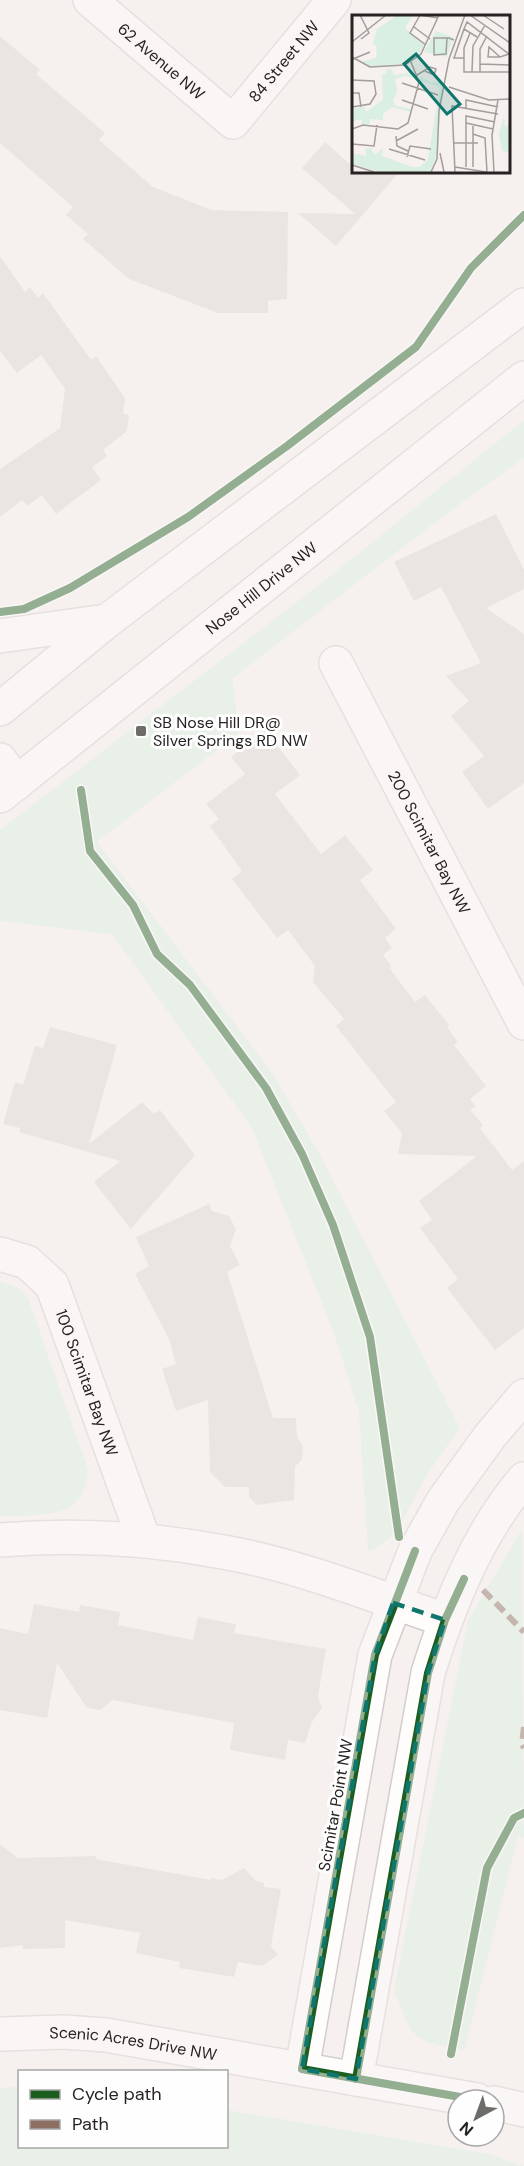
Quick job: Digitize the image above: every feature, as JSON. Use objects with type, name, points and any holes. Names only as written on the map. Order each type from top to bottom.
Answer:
[{"type":"street","name":"62 Avenue NW","points":[[90,0],[234,122]]},
{"type":"street","name":"84 Street NW","points":[[234,122],[334,0]]},
{"type":"street","points":[[0,709],[107,621],[524,304]]},
{"type":"street","name":"Nose Hill Drive NW","points":[[6,779],[524,378]]},
{"type":"street","points":[[0,636],[107,621]]},
{"type":"street","name":"200 Scimitar Bay NW","points":[[336,663],[524,1023]]},
{"type":"street","name":"100 Scimitar Bay NW","points":[[0,1254],[27,1262],[52,1285],[144,1540]]},
{"type":"street","name":"Scimitar Point NW","points":[[302,2069],[375,1655],[393,1603],[415,1551],[442,1501],[490,1436],[524,1396]]},
{"type":"street","points":[[356,2079],[428,1673],[445,1620],[480,1547],[524,1479]]},
{"type":"street","points":[[0,1540],[78,1536],[144,1540],[224,1552],[306,1574],[445,1620]]},
{"type":"street","name":"Scenic Acres Drive NW","points":[[0,2034],[64,2031],[106,2035],[446,2095]]},
{"type":"street","points":[[506,2106],[524,2110]]},
{"type":"highlighted area","points":[[393,1603],[445,1620],[428,1673],[356,2079],[302,2069],[375,1655]]},
{"type":"green space","points":[[524,420],[524,458],[445,515],[233,678],[238,734],[97,842],[272,1073],[318,1151],[460,1428],[427,1475],[397,1530],[379,1546],[368,1551],[359,1412],[334,1333],[252,1128],[112,934],[0,921],[0,830],[333,574]]},
{"type":"green space","points":[[0,1281],[18,1288],[28,1298],[88,1470],[85,1487],[79,1499],[58,1512],[0,1516]]},
{"type":"green space","points":[[522,1529],[524,1838],[518,1836],[464,2051],[423,2040],[416,2035],[406,2020],[394,1990],[468,1621]]},
{"type":"green space","points":[[18,2087],[18,2148],[228,2148],[228,2110],[488,2154],[524,2166],[0,2166],[0,2088]]},
{"type":"building","points":[[0,36],[40,70],[36,74],[105,133],[99,140],[153,187],[212,210],[288,212],[287,299],[268,301],[268,313],[218,313],[129,279],[83,239],[88,234],[66,215],[73,207],[0,143]]},
{"type":"building","points":[[325,142],[352,166],[352,172],[399,172],[336,246],[298,213],[355,214],[302,168]]},
{"type":"building","points":[[0,256],[25,292],[30,287],[38,298],[43,293],[91,360],[96,356],[125,398],[123,413],[129,415],[127,431],[103,450],[107,456],[92,467],[101,480],[56,514],[42,495],[27,506],[22,500],[0,517],[0,469],[60,428],[65,389],[41,355],[17,373],[0,351]]},
{"type":"building","points":[[496,514],[524,570],[524,589],[486,608],[524,634],[524,783],[488,809],[462,772],[484,756],[451,716],[469,701],[446,676],[481,663],[441,587],[414,601],[394,562]]},
{"type":"building","points":[[265,730],[300,775],[275,794],[321,854],[345,835],[373,870],[360,880],[396,929],[385,938],[392,948],[383,955],[391,965],[390,969],[415,1002],[425,995],[449,1025],[447,1027],[458,1042],[454,1045],[486,1086],[470,1099],[476,1106],[470,1110],[483,1125],[480,1128],[512,1170],[524,1161],[524,1328],[495,1350],[447,1288],[458,1279],[420,1228],[432,1220],[419,1201],[477,1156],[398,1154],[402,1133],[384,1111],[396,1102],[336,1026],[344,1019],[313,982],[315,966],[288,930],[277,938],[232,879],[242,871],[210,826],[219,819],[206,804],[245,774],[231,757]]},
{"type":"building","points":[[50,1027],[117,1045],[89,1144],[142,1102],[154,1114],[160,1110],[195,1155],[131,1229],[94,1182],[120,1161],[19,1132],[20,1128],[3,1124],[15,1082],[23,1085],[35,1046],[43,1048]]},
{"type":"building","points":[[209,1204],[212,1211],[229,1216],[236,1229],[230,1246],[240,1265],[227,1272],[273,1418],[296,1418],[297,1437],[303,1446],[302,1459],[295,1467],[294,1500],[257,1505],[249,1497],[249,1487],[225,1487],[210,1472],[208,1400],[176,1411],[162,1369],[176,1364],[169,1339],[135,1274],[149,1266],[136,1237]]},
{"type":"building","points":[[34,1604],[79,1612],[80,1605],[120,1612],[118,1625],[193,1640],[198,1617],[236,1624],[234,1633],[326,1649],[318,1696],[322,1708],[312,1722],[305,1743],[288,1740],[285,1760],[230,1750],[234,1723],[113,1700],[100,1710],[87,1708],[57,1663],[47,1718],[0,1710],[0,1628],[28,1634]]},
{"type":"building","points":[[0,1844],[18,1858],[96,1856],[96,1859],[211,1880],[211,1878],[222,1880],[244,1868],[255,1880],[264,1883],[264,1887],[281,1889],[271,1946],[278,1955],[262,1966],[238,1962],[234,1977],[179,1968],[180,1962],[136,1953],[140,1933],[65,1920],[65,1948],[23,1949],[23,1945],[0,1948]]},
{"type":"marked path","points":[[483,1590],[524,1632]]},
{"type":"marked path","points":[[524,1727],[522,1744],[524,1748]]},
{"type":"cycle path","points":[[0,612],[24,609],[70,588],[188,517],[287,446],[416,347],[471,268],[524,215]]},
{"type":"cycle path","points":[[81,790],[90,851],[133,905],[157,954],[190,985],[266,1088],[302,1154],[333,1225],[370,1337],[399,1537]]},
{"type":"cycle path","points":[[415,1551],[375,1655],[302,2069],[446,2095]]},
{"type":"cycle path","points":[[356,2079],[428,1673],[445,1620],[464,1579]]},
{"type":"cycle path","points":[[451,2054],[487,1868],[514,1818],[524,1813]]},
{"type":"place","name":"SB Nose Hill DR@ Silver Springs RD NW","points":[[141,731]]}]
